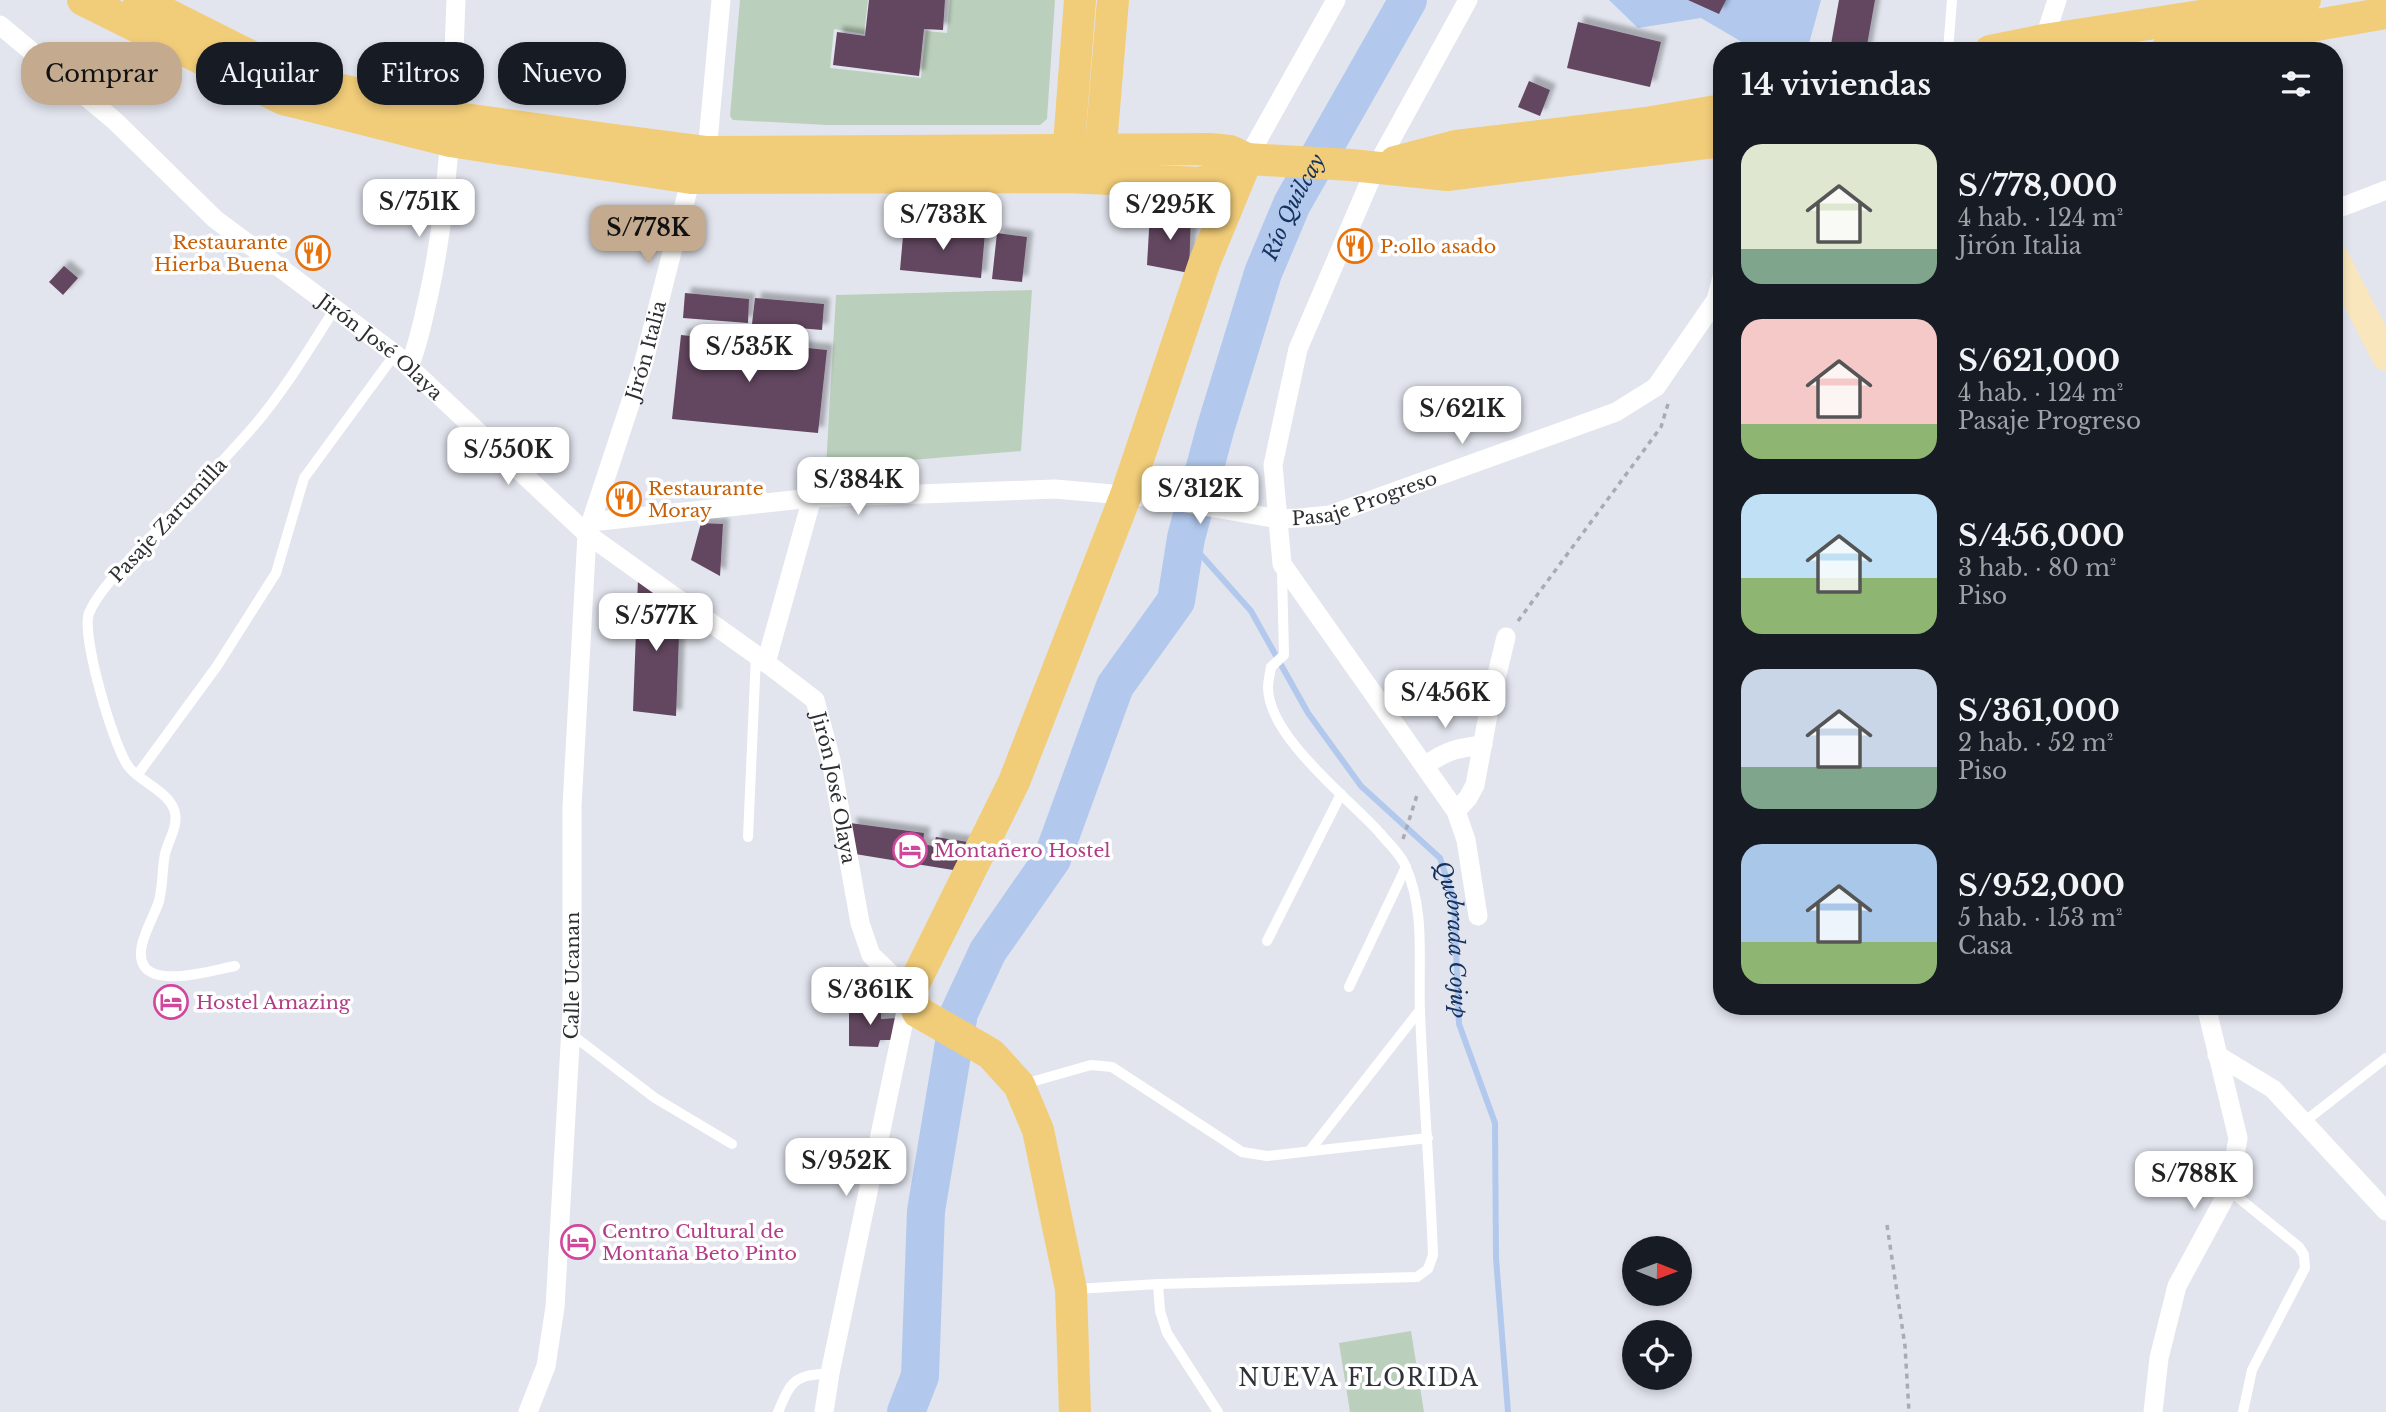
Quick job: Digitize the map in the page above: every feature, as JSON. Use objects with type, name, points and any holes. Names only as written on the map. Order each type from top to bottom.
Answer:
[{"type":"main road","points":[[83,0],[196,46]]},
{"type":"main road","points":[[139,0],[203,42]]},
{"type":"main road","points":[[1068,164],[1080,0]]},
{"type":"main road","points":[[1100,164],[1113,0]]},
{"type":"main road","points":[[2070,42],[2300,16],[2386,13]]},
{"type":"main road","points":[[2200,42],[2300,16]]},
{"type":"main road","points":[[317,105],[451,129],[691,178],[1068,164]]},
{"type":"main road","points":[[1364,166],[1456,146],[1646,124],[1713,112]]},
{"type":"main road","points":[[451,129],[708,152],[1100,164],[1200,183],[1260,160],[1364,166],[1447,175],[1713,142]]},
{"type":"main road","points":[[1075,1412],[1071,1289],[1038,1130],[1019,1085],[991,1054],[914,1002],[1014,782],[1126,495],[1205,261],[1260,160]]},
{"type":"main road","points":[[2343,273],[2386,357]]},
{"type":"street","points":[[402,360],[418,346],[438,251],[451,129],[456,0]]},
{"type":"street","name":"Jirón Italia","points":[[589,528],[643,365],[691,178],[708,152],[721,0]]},
{"type":"street","points":[[1260,160],[1336,0]]},
{"type":"street","points":[[1468,0],[1364,166],[1298,349],[1264,517],[1282,564],[1456,811],[1466,840],[1478,916]]},
{"type":"street","points":[[2045,42],[2057,0]]},
{"type":"street","name":"Jirón José Olaya","points":[[0,25],[115,121],[215,219],[402,360],[589,528],[815,700],[831,761],[860,923],[871,955],[914,1002]]},
{"type":"street","points":[[2343,207],[2386,190]]},
{"type":"street","points":[[1662,394],[1713,310]]},
{"type":"street","name":"Pasaje Progreso","points":[[1126,495],[1264,517],[1330,515],[1662,394]]},
{"type":"street","points":[[589,528],[812,498],[1055,489],[1126,495]]},
{"type":"street","points":[[761,659],[812,498]]},
{"type":"street","name":"Calle Ucanan","points":[[528,1412],[546,1366],[555,1307],[571,1034],[572,806],[589,528]]},
{"type":"street","points":[[1456,811],[1475,785],[1506,637]]},
{"type":"street","points":[[1426,765],[1455,748],[1483,745]]},
{"type":"street","points":[[824,1412],[830,1373],[914,1002]]},
{"type":"street","points":[[2153,1412],[2159,1358],[2177,1286],[2229,1190],[2238,1138],[2208,1015]]},
{"type":"street","points":[[2217,1055],[2273,1089],[2382,1198]]},
{"type":"lane","points":[[1949,42],[1952,0]]},
{"type":"lane","name":"Pasaje Zarumilla","points":[[235,967],[171,977],[154,975],[143,965],[141,953],[144,937],[159,901],[165,854],[175,824],[175,812],[167,800],[128,767],[107,719],[87,632],[89,614],[111,579],[248,433],[300,363],[334,310]]},
{"type":"lane","points":[[138,774],[216,666],[276,573],[304,478],[402,360]]},
{"type":"lane","points":[[1071,1289],[1417,1277],[1428,1269],[1433,1255],[1420,1010],[1420,927],[1416,898],[1399,854],[1299,753],[1273,710],[1268,689],[1270,667],[1284,655],[1282,564]]},
{"type":"lane","points":[[748,837],[761,659]]},
{"type":"lane","points":[[1267,941],[1341,794]]},
{"type":"lane","points":[[1349,987],[1406,867]]},
{"type":"lane","points":[[1311,1149],[1420,1010]]},
{"type":"lane","points":[[571,1034],[655,1098],[732,1144]]},
{"type":"lane","points":[[2304,1122],[2386,1058]]},
{"type":"lane","points":[[1019,1085],[1091,1065],[1112,1067],[1242,1152],[1267,1156],[1428,1138]]},
{"type":"lane","points":[[2229,1190],[2300,1247],[2305,1268],[2252,1370],[2243,1412]]},
{"type":"lane","points":[[1158,1284],[1160,1311],[1167,1333],[1218,1412]]},
{"type":"lane","points":[[778,1412],[789,1385],[806,1375],[830,1373]]},
{"type":"path","points":[[1506,637],[1661,426],[1662,394]]},
{"type":"path","points":[[1405,834],[1414,807]]},
{"type":"path","points":[[1887,1225],[1905,1346],[1909,1412]]},
{"type":"green space","points":[[740,0],[868,0],[864,34],[834,29],[830,68],[921,78],[926,31],[947,33],[950,0],[1055,0],[1047,119],[1040,125],[827,125],[733,120],[730,116]]},
{"type":"green space","points":[[1032,290],[1021,451],[826,467],[836,295]]},
{"type":"green space","points":[[1411,1331],[1424,1412],[1350,1412],[1339,1343]]},
{"type":"water","points":[[1609,0],[1821,0],[1809,42],[1742,42],[1701,18],[1638,28]]},
{"type":"building","points":[[869,0],[945,0],[943,30],[924,29],[919,76],[833,65],[837,32],[865,36]]},
{"type":"building","points":[[1688,0],[1726,0],[1719,14]]},
{"type":"building","points":[[1839,0],[1875,0],[1868,42],[1831,42]]},
{"type":"building","points":[[1578,22],[1661,42],[1650,87],[1567,68]]},
{"type":"building","points":[[1529,81],[1550,90],[1540,116],[1518,107]]},
{"type":"building","points":[[1150,213],[1191,215],[1189,273],[1147,265]]},
{"type":"building","points":[[904,225],[985,233],[981,278],[900,270]]},
{"type":"building","points":[[997,233],[1027,237],[1022,282],[992,279]]},
{"type":"building","points":[[64,266],[78,278],[63,295],[49,282]]},
{"type":"building","points":[[685,293],[749,299],[748,323],[683,318]]},
{"type":"building","points":[[755,298],[824,304],[822,330],[752,324]]},
{"type":"building","points":[[681,335],[827,350],[818,433],[672,419]]},
{"type":"building","points":[[701,523],[723,524],[720,576],[691,560]]},
{"type":"building","points":[[638,579],[680,609],[676,716],[633,711]]},
{"type":"building","name":"Montañero Hostel","points":[[850,823],[924,833],[923,844],[933,846],[936,837],[968,842],[959,871],[855,854]]},
{"type":"building","points":[[849,1006],[881,1007],[881,1019],[897,1018],[896,1040],[880,1040],[878,1047],[849,1046]]},
{"type":"waterway","name":"Río Quilcay","points":[[906,1412],[920,1376],[926,1211],[959,1013],[988,951],[1052,859],[1115,686],[1176,601],[1186,538],[1215,430],[1263,273],[1292,204],[1408,0]]},
{"type":"waterway","name":"Quebrada Cojup","points":[[1186,538],[1251,611],[1308,713],[1361,786],[1440,858],[1454,900],[1459,1024],[1495,1123],[1496,1258],[1508,1412]]},
{"type":"place","name":"P:ollo asado","points":[[1355,246]]},
{"type":"place","name":"Restaurante Hierba Buena","points":[[313,253]]},
{"type":"place","name":"Restaurante Moray","points":[[624,499]]},
{"type":"place","name":"Montañero Hostel","points":[[910,850]]},
{"type":"place","name":"Hostel Amazing","points":[[171,1002]]},
{"type":"place","name":"Centro Cultural de Montaña Beto Pinto","points":[[578,1242]]},
{"type":"district","name":"NUEVA FLORIDA","points":[[1359,1378]]}]
